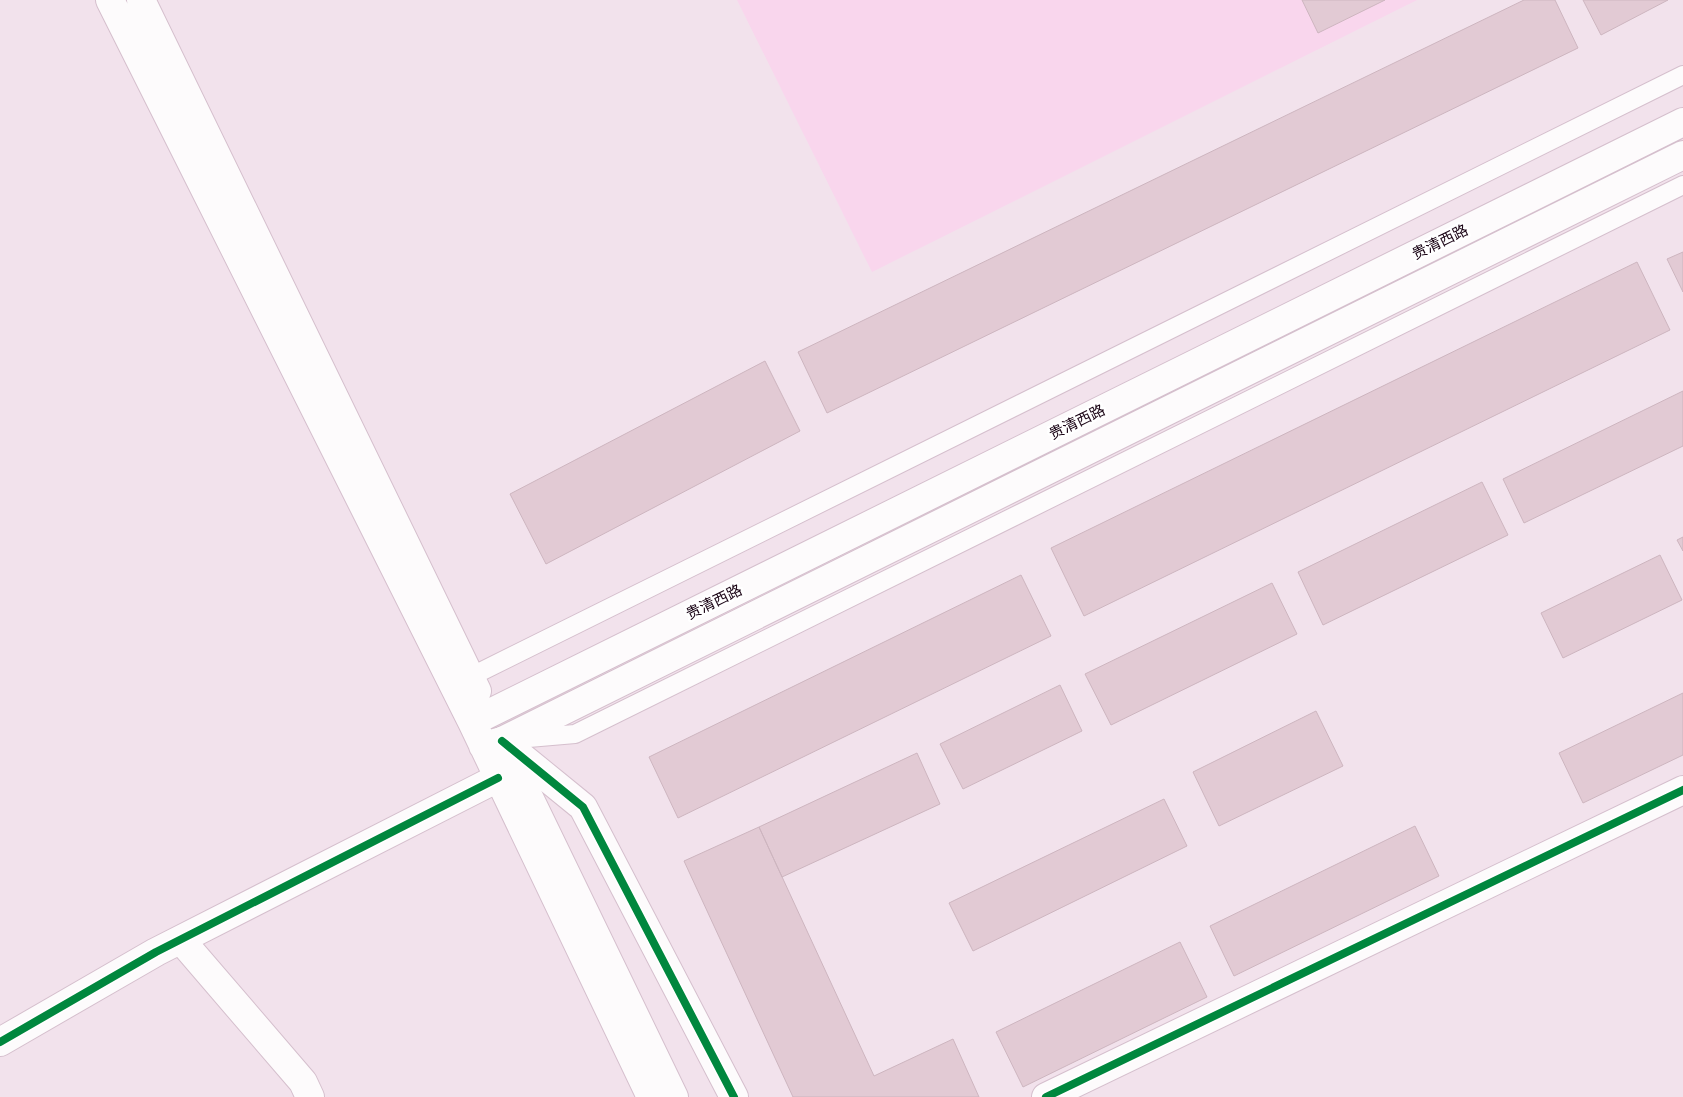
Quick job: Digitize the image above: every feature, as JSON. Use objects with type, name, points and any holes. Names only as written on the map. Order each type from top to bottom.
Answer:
[{"type":"main road","points":[[110,0],[674,1097]]},
{"type":"main road","points":[[141,0],[470,676],[498,778],[651,1097]]},
{"type":"main road","name":"贵清西路","points":[[486,731],[1683,122]]},
{"type":"main road","name":"贵清西路","points":[[486,731],[1683,155]]},
{"type":"main road","points":[[486,731],[582,807],[734,1097]]},
{"type":"main road","points":[[0,1042],[156,952],[498,778]]},
{"type":"main road","points":[[1046,1097],[1683,790]]},
{"type":"main road","points":[[181,940],[302,1082],[310,1097]]},
{"type":"lane","points":[[470,676],[1683,75]]},
{"type":"lane","points":[[486,731],[575,734],[1683,185]]},
{"type":"shaded area","points":[[737,0],[1417,0],[872,272]]},
{"type":"building","points":[[1302,0],[1385,0],[1318,33]]},
{"type":"building","points":[[1524,0],[1555,0],[1578,48],[827,413],[798,352]]},
{"type":"building","points":[[1583,0],[1668,0],[1601,35]]},
{"type":"building","points":[[1683,252],[1683,292],[1667,259]]},
{"type":"building","points":[[1637,262],[1670,330],[1084,616],[1051,548]]},
{"type":"building","points":[[765,361],[800,431],[546,564],[510,494]]},
{"type":"building","points":[[1683,391],[1683,446],[1524,523],[1503,479]]},
{"type":"building","points":[[1482,482],[1508,535],[1323,625],[1298,572]]},
{"type":"building","points":[[1683,537],[1683,551],[1677,540]]},
{"type":"building","points":[[1660,555],[1682,600],[1563,658],[1541,613]]},
{"type":"building","points":[[1021,575],[1051,636],[678,818],[649,757]]},
{"type":"building","points":[[1272,583],[1297,634],[1111,725],[1085,674]]},
{"type":"building","points":[[1060,685],[1082,731],[963,789],[940,744]]},
{"type":"building","points":[[1683,693],[1683,755],[1583,803],[1559,753]]},
{"type":"building","points":[[1316,711],[1343,766],[1219,826],[1193,772]]},
{"type":"building","points":[[917,753],[940,804],[782,877],[759,827]]},
{"type":"building","points":[[1164,799],[1187,846],[973,951],[949,903]]},
{"type":"building","points":[[1415,826],[1439,876],[1234,976],[1210,926]]},
{"type":"building","points":[[759,827],[874,1076],[953,1039],[979,1097],[793,1097],[684,861]]},
{"type":"building","points":[[1180,942],[1207,997],[1023,1087],[996,1032]]},
{"type":"cycle path","points":[[502,741],[583,807],[734,1097]]},
{"type":"cycle path","points":[[0,1042],[156,952],[498,778]]},
{"type":"cycle path","points":[[1046,1097],[1683,790]]}]
